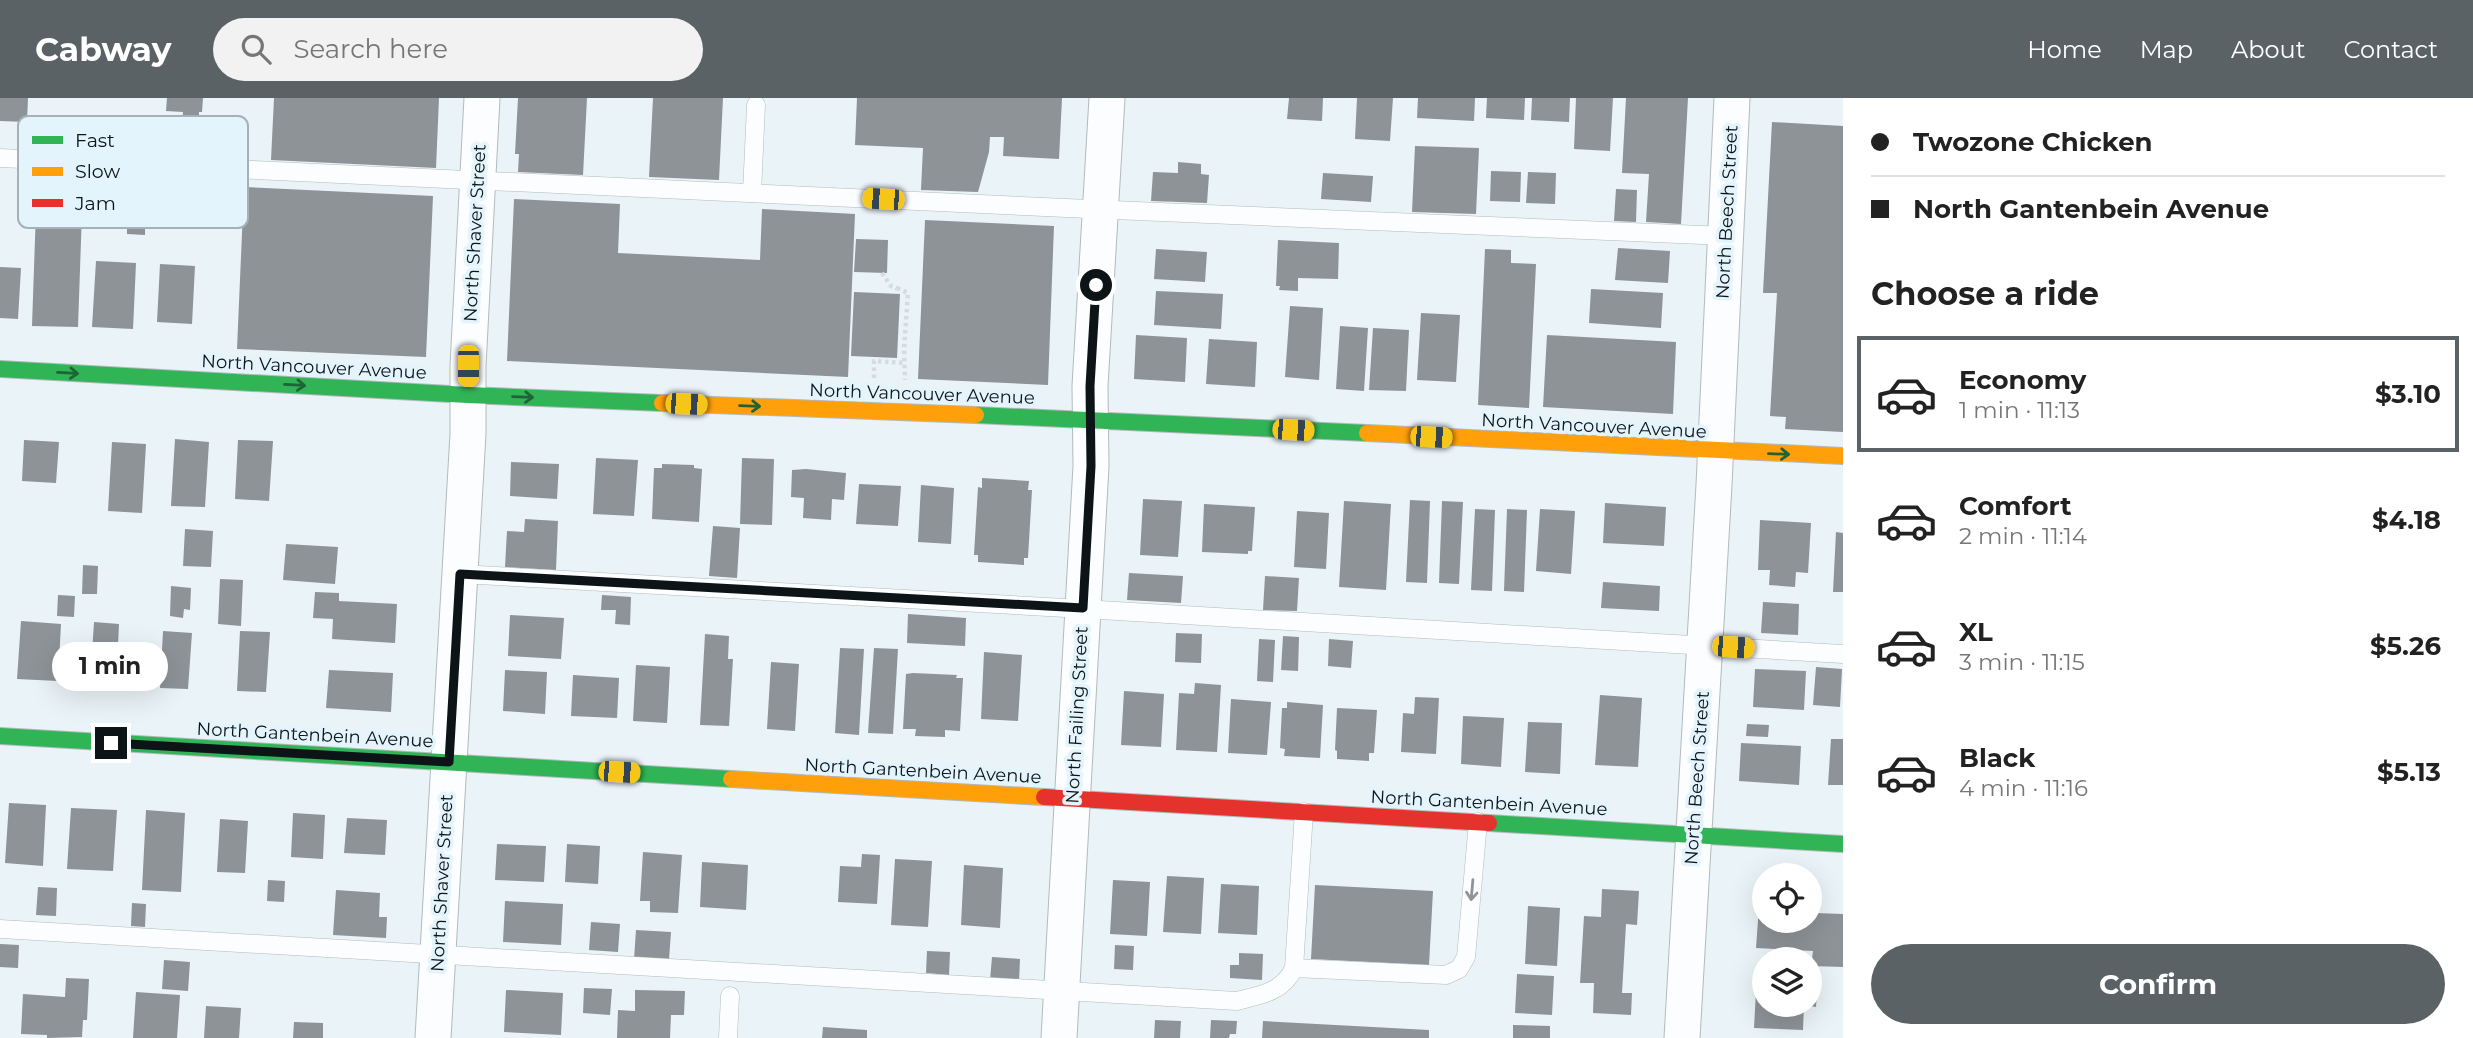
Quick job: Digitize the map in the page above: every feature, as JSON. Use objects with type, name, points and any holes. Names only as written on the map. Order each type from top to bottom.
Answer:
[{"type":"main road","name":"North Vancouver Avenue","points":[[0,369],[468,395],[1091,419],[1716,452],[1843,456]]},
{"type":"main road","name":"North Gantenbein Avenue","points":[[0,736],[1843,844]]},
{"type":"street","name":"North Shaver Street","points":[[433,1038],[460,574],[482,98]]},
{"type":"street","name":"North Failing Street","points":[[1059,1038],[1091,466],[1090,386],[1107,98]]},
{"type":"street","name":"North Beech Street","points":[[1682,1038],[1716,452],[1732,98]]},
{"type":"lane","points":[[752,193],[757,105]]},
{"type":"lane","points":[[0,158],[18,159]]},
{"type":"lane","points":[[248,169],[1726,236]]},
{"type":"lane","points":[[460,574],[1843,654]]},
{"type":"lane","points":[[0,929],[1237,1001],[1270,993],[1288,980],[1294,968],[1304,812]]},
{"type":"lane","points":[[1294,968],[1446,975],[1460,969],[1466,957],[1478,822]]},
{"type":"lane","points":[[728,1038],[730,996]]},
{"type":"path","points":[[883,273],[897,291],[908,293],[904,413]]},
{"type":"building","points":[[0,98],[28,98],[27,116],[18,116],[18,122],[0,121]]},
{"type":"building","points":[[167,98],[203,98],[199,116],[183,116],[183,112],[166,111]]},
{"type":"building","points":[[274,98],[439,98],[436,168],[271,160]]},
{"type":"building","points":[[518,98],[587,98],[583,175],[518,172],[519,154],[515,154]]},
{"type":"building","points":[[653,98],[723,98],[719,180],[649,177]]},
{"type":"building","points":[[857,98],[1062,98],[1059,159],[1003,156],[1004,137],[990,137],[989,152],[978,192],[921,190],[923,148],[855,145]]},
{"type":"building","points":[[1289,98],[1323,98],[1322,121],[1287,119]]},
{"type":"building","points":[[1357,98],[1393,98],[1390,141],[1355,139]]},
{"type":"building","points":[[1418,98],[1475,98],[1474,121],[1417,118]]},
{"type":"building","points":[[1487,98],[1525,98],[1524,120],[1486,118]]},
{"type":"building","points":[[1532,98],[1570,98],[1569,122],[1531,120]]},
{"type":"building","points":[[1576,98],[1613,98],[1610,151],[1574,149]]},
{"type":"building","points":[[1626,98],[1688,98],[1681,224],[1646,222],[1649,174],[1622,173]]},
{"type":"building","points":[[1772,122],[1843,126],[1843,432],[1785,429],[1786,417],[1770,416],[1777,293],[1763,293]]},
{"type":"building","points":[[1415,146],[1479,148],[1476,214],[1412,212]]},
{"type":"building","points":[[1178,162],[1201,164],[1201,174],[1209,175],[1207,203],[1151,201],[1153,172],[1178,173]]},
{"type":"building","points":[[1491,171],[1521,172],[1520,202],[1490,201]]},
{"type":"building","points":[[1528,172],[1556,173],[1555,204],[1526,203]]},
{"type":"building","points":[[1323,173],[1373,176],[1371,202],[1321,199]]},
{"type":"building","points":[[248,187],[433,196],[426,357],[237,349],[242,228],[248,228]]},
{"type":"building","points":[[1616,189],[1637,190],[1636,222],[1614,221]]},
{"type":"building","points":[[514,199],[620,204],[618,253],[760,260],[762,209],[855,214],[848,377],[507,361]]},
{"type":"building","points":[[925,220],[1054,226],[1048,385],[918,379]]},
{"type":"building","points":[[35,228],[81,228],[78,327],[32,326]]},
{"type":"building","points":[[127,228],[145,228],[145,235],[127,234]]},
{"type":"building","points":[[856,239],[888,240],[887,273],[854,272]]},
{"type":"building","points":[[1278,240],[1339,243],[1338,279],[1298,278],[1298,291],[1279,290],[1280,286],[1276,286]]},
{"type":"building","points":[[1618,248],[1670,251],[1668,283],[1615,280]]},
{"type":"building","points":[[1156,249],[1207,252],[1205,282],[1154,279]]},
{"type":"building","points":[[1485,249],[1511,250],[1511,263],[1536,264],[1529,408],[1478,405]]},
{"type":"building","points":[[96,261],[136,263],[133,329],[92,327]]},
{"type":"building","points":[[160,264],[195,266],[192,324],[157,322]]},
{"type":"building","points":[[0,267],[21,268],[18,319],[0,318]]},
{"type":"building","points":[[1591,289],[1663,293],[1661,328],[1589,323]]},
{"type":"building","points":[[1156,291],[1223,294],[1221,329],[1154,325]]},
{"type":"building","points":[[854,292],[900,294],[897,358],[851,356]]},
{"type":"building","points":[[1290,306],[1323,308],[1319,380],[1285,377]]},
{"type":"building","points":[[1421,313],[1460,315],[1456,382],[1417,380]]},
{"type":"building","points":[[1340,326],[1368,328],[1364,391],[1336,389]]},
{"type":"building","points":[[1373,328],[1409,330],[1406,391],[1369,390]]},
{"type":"building","points":[[1136,335],[1187,338],[1185,382],[1134,379]]},
{"type":"building","points":[[1547,335],[1676,342],[1673,414],[1543,407]]},
{"type":"building","points":[[1209,339],[1257,342],[1255,387],[1206,384]]},
{"type":"building","points":[[175,439],[209,442],[205,507],[171,506]]},
{"type":"building","points":[[24,440],[59,442],[56,483],[22,481]]},
{"type":"building","points":[[238,440],[273,441],[269,501],[235,499]]},
{"type":"building","points":[[112,442],[146,444],[142,513],[108,511]]},
{"type":"building","points":[[596,458],[638,460],[634,516],[593,514]]},
{"type":"building","points":[[742,458],[774,459],[772,525],[740,524]]},
{"type":"building","points":[[511,462],[559,464],[557,499],[510,496]]},
{"type":"building","points":[[662,464],[694,465],[694,468],[702,469],[699,522],[652,519],[654,468],[662,468]]},
{"type":"building","points":[[792,470],[846,473],[844,500],[832,499],[831,520],[803,518],[804,498],[791,497]]},
{"type":"building","points":[[982,478],[1029,481],[1028,490],[1032,490],[1028,558],[1024,558],[1024,565],[978,562],[978,555],[974,555],[978,487],[982,488]]},
{"type":"building","points":[[859,484],[901,486],[898,526],[856,524]]},
{"type":"building","points":[[921,485],[954,488],[951,544],[918,542]]},
{"type":"building","points":[[1143,499],[1182,501],[1178,557],[1140,555]]},
{"type":"building","points":[[1410,500],[1430,501],[1427,583],[1406,582]]},
{"type":"building","points":[[1344,501],[1391,504],[1386,590],[1339,587]]},
{"type":"building","points":[[1442,501],[1463,502],[1459,584],[1439,583]]},
{"type":"building","points":[[1605,503],[1666,507],[1664,546],[1603,543]]},
{"type":"building","points":[[1204,504],[1255,507],[1252,551],[1248,551],[1248,554],[1202,552]]},
{"type":"building","points":[[1475,509],[1495,510],[1492,591],[1471,590]]},
{"type":"building","points":[[1507,509],[1527,510],[1524,592],[1504,591]]},
{"type":"building","points":[[1540,509],[1575,511],[1571,574],[1536,571]]},
{"type":"building","points":[[1297,511],[1329,513],[1326,569],[1294,567]]},
{"type":"building","points":[[525,519],[558,521],[556,570],[505,567],[507,531],[524,532]]},
{"type":"building","points":[[1760,520],[1811,523],[1808,573],[1796,572],[1795,587],[1769,585],[1770,570],[1758,570]]},
{"type":"building","points":[[713,526],[740,528],[737,578],[709,576]]},
{"type":"building","points":[[185,529],[213,531],[211,567],[183,566]]},
{"type":"building","points":[[1836,532],[1843,533],[1843,592],[1833,592]]},
{"type":"building","points":[[286,544],[338,547],[335,584],[283,580]]},
{"type":"building","points":[[83,565],[98,566],[97,594],[82,594]]},
{"type":"building","points":[[1129,573],[1183,576],[1181,603],[1127,600]]},
{"type":"building","points":[[1265,576],[1299,578],[1297,611],[1263,610]]},
{"type":"building","points":[[220,579],[243,580],[241,626],[218,624]]},
{"type":"building","points":[[1603,582],[1660,586],[1659,611],[1601,608]]},
{"type":"building","points":[[171,586],[191,588],[190,610],[184,609],[183,618],[170,616]]},
{"type":"building","points":[[315,592],[339,593],[339,601],[397,604],[395,643],[332,639],[333,619],[313,618]]},
{"type":"building","points":[[58,595],[75,596],[74,617],[57,616]]},
{"type":"building","points":[[602,595],[631,597],[630,625],[615,624],[616,610],[601,610]]},
{"type":"building","points":[[1763,602],[1799,604],[1798,635],[1761,633]]},
{"type":"building","points":[[908,614],[966,618],[965,646],[907,643]]},
{"type":"building","points":[[510,615],[564,618],[561,659],[508,656]]},
{"type":"building","points":[[21,621],[61,624],[58,681],[17,679]]},
{"type":"building","points":[[94,622],[119,624],[116,686],[90,685]]},
{"type":"building","points":[[163,631],[192,633],[188,689],[160,688]]},
{"type":"building","points":[[240,631],[270,632],[266,692],[237,691]]},
{"type":"building","points":[[1176,633],[1202,634],[1201,663],[1175,662]]},
{"type":"building","points":[[705,634],[729,636],[728,659],[733,659],[729,726],[700,725]]},
{"type":"building","points":[[1283,636],[1299,637],[1298,671],[1281,670]]},
{"type":"building","points":[[1259,639],[1275,640],[1273,682],[1257,681]]},
{"type":"building","points":[[1329,639],[1353,641],[1351,668],[1328,666]]},
{"type":"building","points":[[840,648],[864,649],[859,735],[835,733]]},
{"type":"building","points":[[874,648],[898,649],[893,734],[868,733]]},
{"type":"building","points":[[984,652],[1022,655],[1018,721],[981,719]]},
{"type":"building","points":[[771,662],[799,664],[795,731],[767,729]]},
{"type":"building","points":[[636,665],[670,667],[667,723],[633,721]]},
{"type":"building","points":[[1816,667],[1842,669],[1840,707],[1813,705]]},
{"type":"building","points":[[1755,669],[1806,671],[1804,710],[1753,707]]},
{"type":"building","points":[[329,670],[393,673],[391,712],[326,708]]},
{"type":"building","points":[[505,670],[547,672],[545,714],[503,711]]},
{"type":"building","points":[[906,674],[957,675],[956,678],[963,678],[960,731],[945,730],[945,737],[915,736],[916,729],[903,729]]},
{"type":"building","points":[[573,675],[619,678],[617,718],[571,716]]},
{"type":"building","points":[[1195,683],[1221,685],[1217,752],[1176,750],[1179,693],[1194,694]]},
{"type":"building","points":[[1124,691],[1164,694],[1161,747],[1121,745]]},
{"type":"building","points":[[1600,695],[1642,698],[1638,767],[1595,765]]},
{"type":"building","points":[[1415,697],[1439,698],[1436,754],[1401,752],[1403,713],[1414,714]]},
{"type":"building","points":[[1231,699],[1271,702],[1267,755],[1228,753]]},
{"type":"building","points":[[1287,702],[1323,705],[1320,758],[1284,756],[1285,749],[1280,748],[1282,708],[1287,708]]},
{"type":"building","points":[[1337,708],[1377,710],[1374,753],[1369,753],[1369,761],[1337,759]]},
{"type":"building","points":[[1463,716],[1504,718],[1501,767],[1461,764]]},
{"type":"building","points":[[1528,722],[1562,723],[1560,774],[1525,772]]},
{"type":"building","points":[[1747,724],[1769,725],[1768,737],[1746,736]]},
{"type":"building","points":[[1831,739],[1843,739],[1843,785],[1828,785]]},
{"type":"building","points":[[1741,743],[1801,746],[1799,785],[1739,781]]},
{"type":"building","points":[[9,803],[46,805],[43,866],[5,863]]},
{"type":"building","points":[[71,808],[117,810],[113,871],[67,869]]},
{"type":"building","points":[[146,810],[185,813],[181,892],[142,890]]},
{"type":"building","points":[[293,813],[325,815],[323,859],[291,857]]},
{"type":"building","points":[[347,818],[387,820],[385,855],[344,853]]},
{"type":"building","points":[[220,819],[248,821],[245,873],[217,872]]},
{"type":"building","points":[[497,844],[546,846],[544,882],[495,880]]},
{"type":"building","points":[[567,844],[600,846],[598,884],[565,882]]},
{"type":"building","points":[[643,852],[682,855],[678,913],[650,912],[650,901],[640,901]]},
{"type":"building","points":[[862,854],[880,855],[877,904],[838,902],[840,866],[861,867]]},
{"type":"building","points":[[895,859],[932,861],[928,927],[891,925]]},
{"type":"building","points":[[702,862],[748,865],[746,910],[700,907]]},
{"type":"building","points":[[964,865],[1003,868],[1000,928],[961,925]]},
{"type":"building","points":[[1167,876],[1204,878],[1201,934],[1163,932]]},
{"type":"building","points":[[268,880],[285,881],[284,902],[267,901]]},
{"type":"building","points":[[1113,880],[1150,882],[1147,936],[1110,934]]},
{"type":"building","points":[[1221,884],[1259,886],[1257,935],[1218,933]]},
{"type":"building","points":[[1315,885],[1433,891],[1429,965],[1311,959]]},
{"type":"building","points":[[38,887],[57,888],[56,916],[36,915]]},
{"type":"building","points":[[1602,889],[1639,891],[1637,925],[1626,924],[1622,993],[1632,993],[1631,1015],[1593,1013],[1594,983],[1580,983],[1584,916],[1601,917]]},
{"type":"building","points":[[336,890],[380,893],[379,917],[387,917],[386,938],[333,935]]},
{"type":"building","points":[[505,901],[563,904],[561,945],[503,942]]},
{"type":"building","points":[[132,903],[146,904],[145,927],[131,926]]},
{"type":"building","points":[[1528,906],[1560,908],[1557,966],[1525,964]]},
{"type":"building","points":[[1822,913],[1843,914],[1843,967],[1822,966],[1822,947],[1756,947],[1757,933],[1822,933]]},
{"type":"building","points":[[591,922],[620,924],[618,952],[589,950]]},
{"type":"building","points":[[636,930],[671,932],[669,960],[634,959]]},
{"type":"building","points":[[0,944],[19,945],[18,968],[0,967]]},
{"type":"building","points":[[1115,945],[1134,946],[1133,970],[1114,969]]},
{"type":"building","points":[[927,951],[950,952],[949,975],[926,973]]},
{"type":"building","points":[[1239,953],[1263,954],[1262,980],[1230,978],[1230,965],[1239,965]]},
{"type":"building","points":[[992,957],[1020,959],[1019,982],[990,980]]},
{"type":"building","points":[[164,960],[190,962],[188,991],[162,989]]},
{"type":"building","points":[[1517,974],[1554,976],[1552,1015],[1515,1013]]},
{"type":"building","points":[[66,978],[89,979],[87,1020],[83,1020],[82,1037],[47,1038],[47,1035],[21,1034],[23,994],[65,997]]},
{"type":"building","points":[[584,988],[612,989],[610,1015],[583,1013]]},
{"type":"building","points":[[506,990],[563,993],[561,1035],[504,1032]]},
{"type":"building","points":[[635,990],[685,991],[684,1015],[671,1015],[670,1038],[617,1038],[618,1010],[635,1011]]},
{"type":"building","points":[[136,992],[180,995],[177,1038],[133,1038]]},
{"type":"building","points":[[206,1006],[241,1008],[239,1038],[204,1038]]},
{"type":"building","points":[[1755,1017],[1804,1017],[1803,1030],[1754,1028]]},
{"type":"building","points":[[1155,1020],[1181,1021],[1180,1038],[1154,1038]]},
{"type":"building","points":[[1211,1020],[1237,1021],[1236,1034],[1230,1034],[1229,1038],[1210,1038]]},
{"type":"building","points":[[1263,1021],[1429,1030],[1429,1038],[1262,1038]]},
{"type":"building","points":[[294,1022],[323,1023],[323,1038],[293,1038]]},
{"type":"building","points":[[1513,1025],[1550,1026],[1550,1038],[1513,1038]]},
{"type":"building","points":[[823,1027],[867,1030],[867,1038],[822,1038]]},
{"type":"traffic: fast","points":[[0,369],[662,403]]},
{"type":"traffic: fast","points":[[976,415],[1367,433]]},
{"type":"traffic: fast","points":[[0,736],[731,779]]},
{"type":"traffic: fast","points":[[1489,823],[1843,844]]},
{"type":"traffic: slow","points":[[662,403],[976,415]]},
{"type":"traffic: slow","points":[[1367,433],[1843,456]]},
{"type":"traffic: slow","points":[[731,779],[1044,797]]},
{"type":"traffic: jam","points":[[1044,797],[1489,823]]},
{"type":"route","points":[[111,743],[449,762],[460,574],[1083,608],[1091,466],[1090,386],[1096,285]]}]
